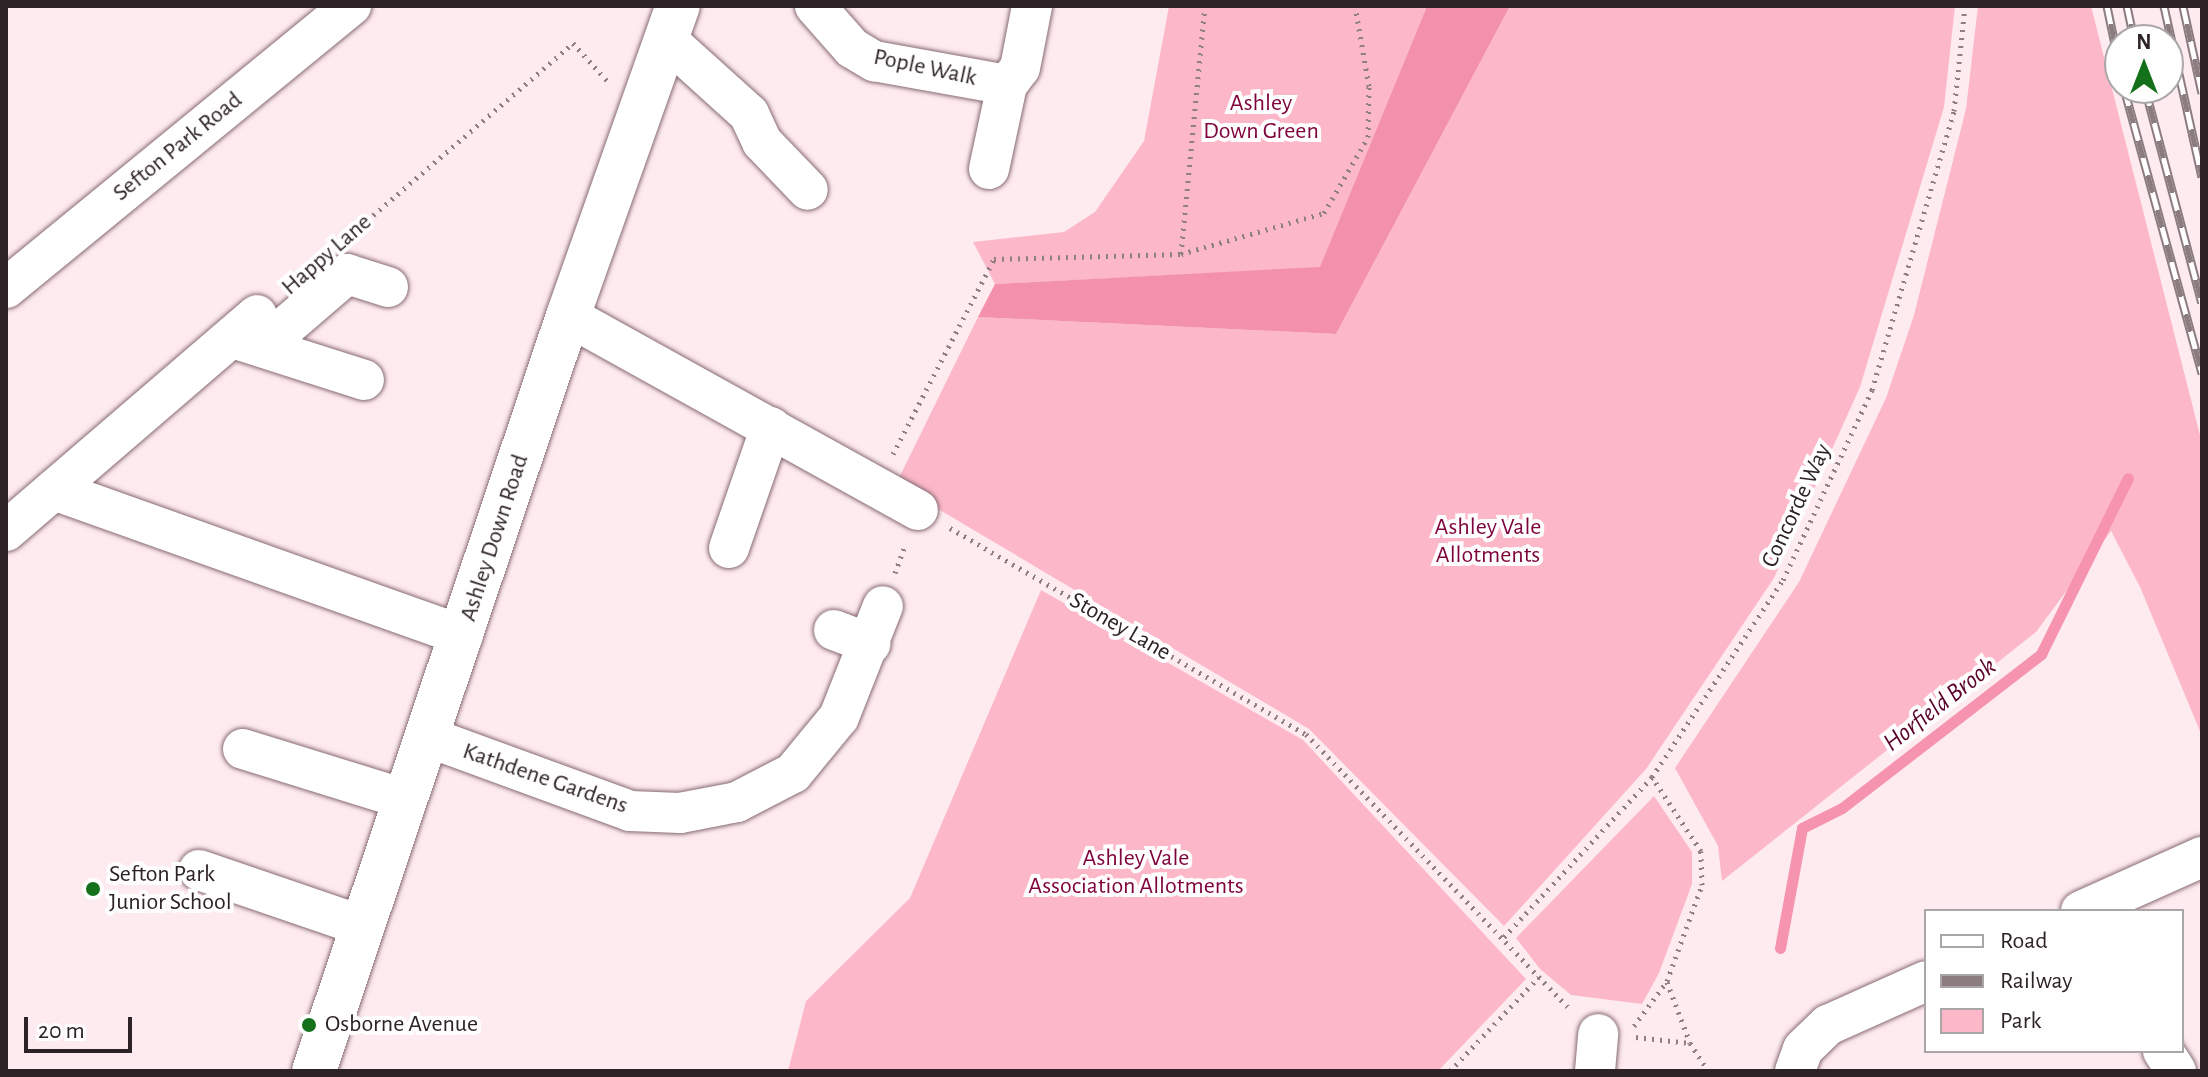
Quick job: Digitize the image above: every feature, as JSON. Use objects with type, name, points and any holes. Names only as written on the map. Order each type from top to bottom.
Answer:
[{"type":"main road","name":"Ashley Down Road","points":[[314,1071],[463,636],[568,316],[672,23]]},
{"type":"street","name":"Sefton Park Road","points":[[6,288],[351,6]]},
{"type":"street","name":"Pople Walk","points":[[815,6],[852,48],[874,61],[1007,85]]},
{"type":"street","name":"Pople Walk","points":[[989,169],[1007,85],[1020,68],[1032,6]]},
{"type":"street","points":[[672,23],[749,114],[762,142],[808,190]]},
{"type":"street","points":[[6,531],[250,333],[347,274],[388,287]]},
{"type":"street","points":[[568,316],[918,510]]},
{"type":"street","points":[[250,333],[364,380]]},
{"type":"street","points":[[729,548],[771,427]]},
{"type":"street","points":[[54,490],[463,636]]},
{"type":"street","name":"Kathdene Gardens","points":[[428,737],[630,811],[680,813],[737,802],[793,773],[839,717],[852,637],[883,606]]},
{"type":"street","points":[[243,749],[405,799]]},
{"type":"street","points":[[2085,909],[2202,857]]},
{"type":"street","points":[[199,870],[363,926]]},
{"type":"street","points":[[1795,1071],[1803,1049],[1821,1030],[1924,982]]},
{"type":"street","points":[[2164,1053],[2176,1071]]},
{"type":"path","points":[[1181,254],[1205,6]]},
{"type":"path","points":[[876,487],[994,259],[1181,254],[1324,213],[1368,137],[1367,71],[1355,6]]},
{"type":"path","name":"Concorde Way","points":[[1504,937],[1652,777],[1783,580],[1872,390],[1954,111],[1965,6]]},
{"type":"path","name":"Happy Lane","points":[[339,245],[573,43],[639,117]]},
{"type":"path","points":[[883,606],[918,510]]},
{"type":"path","name":"Stoney Lane","points":[[918,510],[1306,734],[1607,1047]]},
{"type":"path","points":[[1607,1047],[1667,981],[1702,885],[1701,851],[1652,777]]},
{"type":"path","points":[[1450,1071],[1539,977]]},
{"type":"path","points":[[1667,981],[1690,1043],[1708,1071]]},
{"type":"path","points":[[1607,1047],[1690,1043]]},
{"type":"green space","name":"Ashley Down Green","points":[[1169,6],[1427,6],[1320,268],[995,284],[973,242],[1064,232],[1095,212],[1144,141]]},
{"type":"green space","name":"Ashley Vale Allotments","points":[[1510,6],[1955,6],[1944,107],[1860,387],[1774,578],[1646,769],[1504,926],[1309,729],[896,484],[978,317],[1336,334]]},
{"type":"green space","points":[[1978,6],[2091,6],[2104,57],[2104,104],[2116,104],[2202,443],[2202,736],[2140,587],[2111,531],[2036,632],[1722,881],[1718,846],[1675,768],[1799,582],[1886,398],[1914,315],[1966,109]]},
{"type":"green space","name":"Ashley Vale Association Allotments","points":[[1041,590],[1303,740],[1526,979],[1438,1071],[788,1071],[806,1001],[910,898]]},
{"type":"green space","points":[[1654,796],[1692,852],[1692,884],[1659,973],[1642,1004],[1571,995],[1540,969],[1516,938]]},
{"type":"shaded area","points":[[1427,6],[1510,6],[1336,334],[978,317],[995,284],[1320,267]]},
{"type":"waterway","name":"Horfield Brook","points":[[1780,948],[1802,828],[1842,808],[2041,654],[2128,478]]},
{"type":"railway","points":[[2107,6],[2111,24]]},
{"type":"railway","points":[[2127,6],[2131,24]]},
{"type":"railway","points":[[2164,6],[2202,177]]},
{"type":"railway","points":[[2183,6],[2202,93]]},
{"type":"railway","points":[[2128,104],[2202,374]]},
{"type":"railway","points":[[2149,104],[2202,303]]},
{"type":"place","name":"Sefton Park Junior School","points":[[93,889]]},
{"type":"place","name":"Osborne Avenue","points":[[309,1025]]}]
